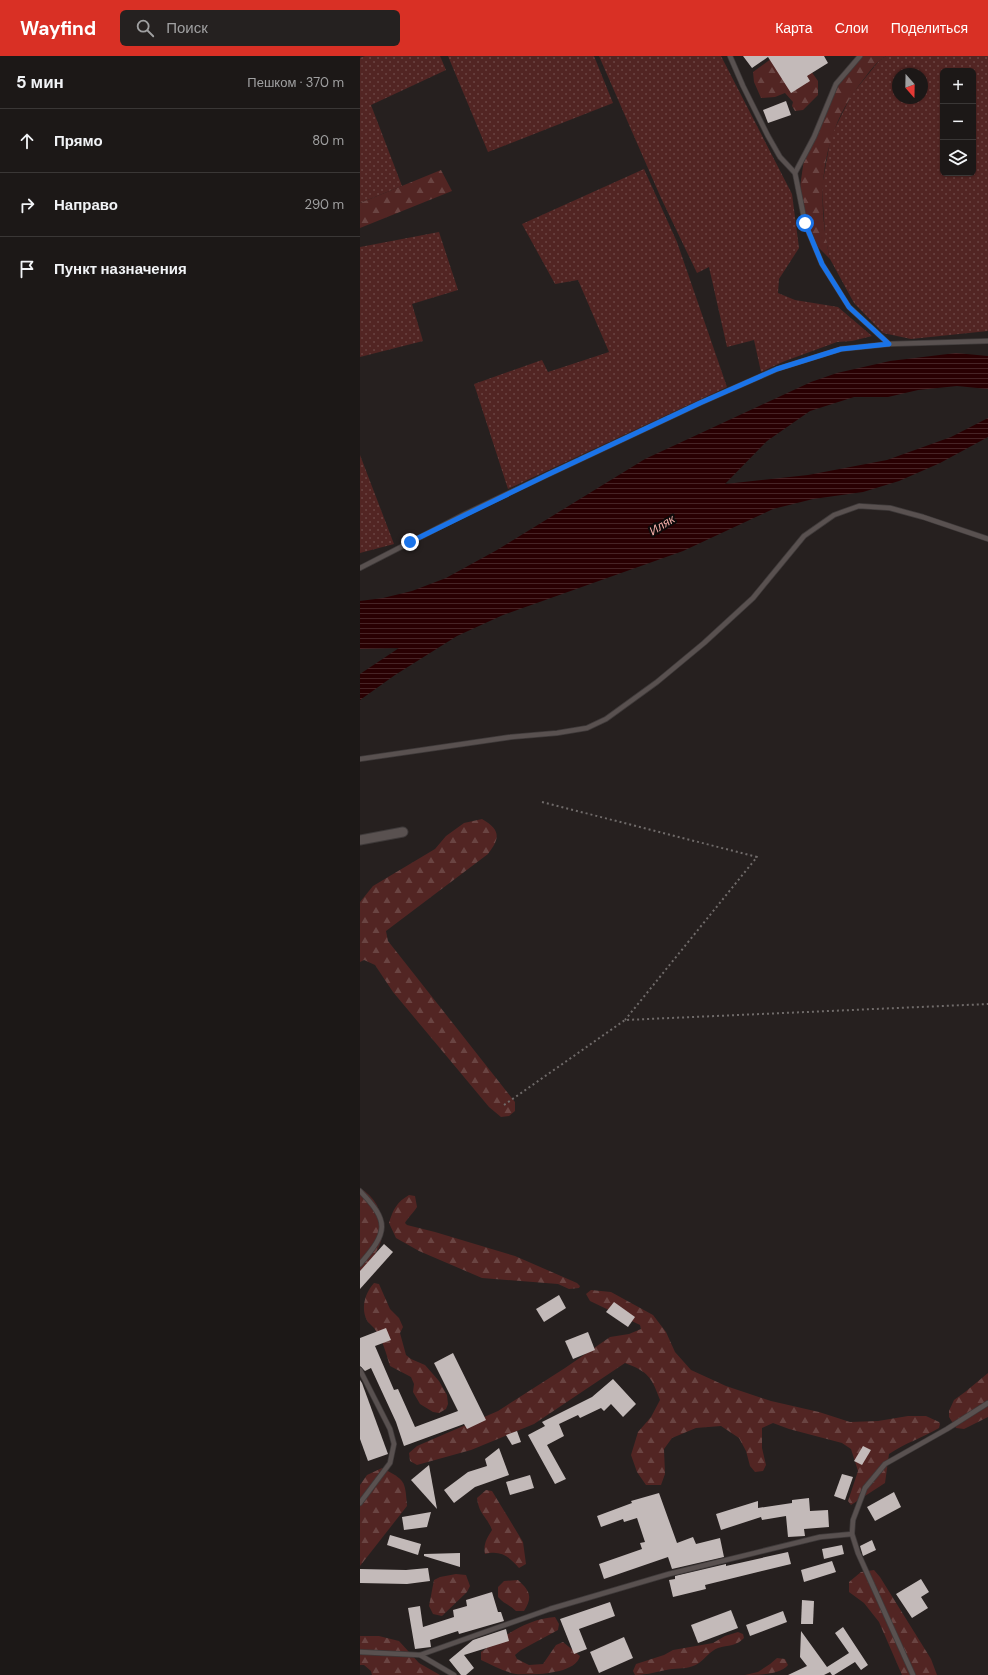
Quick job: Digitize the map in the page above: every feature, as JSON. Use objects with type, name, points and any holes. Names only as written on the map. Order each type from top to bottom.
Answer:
[{"type":"street","points":[[360,840],[403,832]]},
{"type":"lane","points":[[730,56],[768,136],[780,157],[795,173],[805,223],[822,264],[849,307],[889,344]]},
{"type":"lane","points":[[795,173],[814,137],[836,84],[860,56]]},
{"type":"lane","points":[[360,568],[547,475],[700,403],[777,369],[841,349],[889,344],[988,341]]},
{"type":"lane","points":[[360,759],[511,737],[557,733],[587,728],[606,719],[657,682],[704,643],[742,608],[804,536],[834,516],[859,506],[890,508],[923,517],[988,539]]},
{"type":"lane","points":[[360,1191],[378,1211],[382,1224],[379,1238],[360,1264]]},
{"type":"lane","points":[[360,1370],[390,1429],[394,1444],[390,1463],[360,1503]]},
{"type":"lane","points":[[913,1675],[858,1553],[852,1534],[853,1520],[865,1488],[885,1464],[947,1429],[988,1403]]},
{"type":"lane","points":[[360,1652],[420,1655],[550,1609],[669,1574],[820,1537],[852,1534]]},
{"type":"lane","points":[[420,1655],[454,1675]]},
{"type":"path","points":[[504,1105],[625,1020],[757,857],[542,802]]},
{"type":"path","points":[[625,1020],[988,1004]]},
{"type":"green space","points":[[365,56],[440,56],[446,70],[371,105],[402,186],[360,203],[360,58]]},
{"type":"green space","points":[[448,56],[594,56],[613,103],[488,152]]},
{"type":"green space","points":[[599,56],[721,56],[792,194],[799,248],[779,279],[778,293],[795,300],[838,307],[872,336],[852,341],[837,342],[785,361],[761,372],[754,340],[727,347],[709,267],[697,273],[661,198]]},
{"type":"green space","points":[[775,56],[806,64],[818,81],[818,95],[803,110],[795,111],[792,106],[793,102],[785,93],[775,97],[761,98],[754,82],[753,72]]},
{"type":"green space","points":[[859,56],[886,56],[873,67],[849,100],[838,121],[830,143],[825,165],[823,212],[825,235],[830,259],[807,236],[801,219],[800,187],[805,152],[839,78]]},
{"type":"green space","points":[[886,56],[988,56],[988,331],[911,339],[883,333],[854,303],[830,259],[825,236],[822,186],[831,136],[852,94],[879,61]]},
{"type":"green space","points":[[644,169],[677,242],[727,387],[508,489],[474,384],[542,360],[548,372],[609,352],[578,280],[555,284],[522,224]]},
{"type":"green space","points":[[441,170],[452,191],[360,228],[360,203]]},
{"type":"green space","points":[[439,232],[458,290],[412,304],[423,341],[360,357],[360,247]]},
{"type":"green space","points":[[360,455],[394,544],[360,553]]},
{"type":"green space","points":[[482,819],[493,827],[497,835],[495,843],[488,854],[386,931],[388,941],[515,1102],[515,1111],[509,1116],[501,1117],[489,1107],[393,992],[375,965],[364,960],[360,962],[360,902],[373,886],[435,849],[446,836],[464,823]]},
{"type":"green space","points":[[360,1188],[372,1198],[377,1205],[383,1228],[380,1244],[360,1275]]},
{"type":"green space","points":[[409,1195],[415,1196],[417,1207],[405,1223],[407,1225],[515,1256],[577,1283],[580,1286],[579,1288],[569,1289],[558,1284],[482,1278],[419,1251],[396,1238],[389,1223],[396,1206],[401,1200]]},
{"type":"green space","points":[[374,1283],[379,1284],[390,1309],[399,1318],[403,1327],[400,1333],[406,1355],[411,1359],[425,1365],[439,1381],[447,1395],[448,1404],[446,1409],[439,1413],[433,1412],[420,1404],[413,1392],[414,1384],[411,1377],[390,1366],[380,1337],[368,1322],[364,1312],[364,1307],[368,1291]]},
{"type":"green space","points":[[591,1290],[611,1292],[653,1315],[666,1332],[675,1352],[691,1370],[726,1386],[771,1401],[819,1412],[850,1422],[878,1421],[908,1416],[926,1416],[939,1422],[939,1428],[889,1454],[885,1483],[851,1505],[848,1501],[858,1471],[851,1449],[842,1443],[789,1429],[773,1423],[762,1428],[762,1448],[766,1465],[763,1471],[755,1472],[750,1466],[746,1451],[739,1438],[721,1426],[696,1428],[672,1438],[664,1449],[665,1474],[661,1485],[646,1485],[637,1472],[631,1455],[638,1432],[651,1417],[660,1400],[655,1386],[645,1373],[625,1363],[534,1424],[471,1450],[417,1465],[410,1461],[409,1453],[417,1446],[498,1411],[610,1337],[629,1334],[641,1329],[640,1325],[590,1301],[586,1294]]},
{"type":"green space","points":[[988,1373],[988,1417],[964,1429],[956,1428],[949,1417],[949,1411],[954,1400]]},
{"type":"green space","points":[[382,1468],[395,1475],[402,1482],[407,1506],[360,1566],[360,1485],[367,1475]]},
{"type":"green space","points":[[486,1490],[492,1491],[523,1542],[526,1564],[519,1568],[512,1560],[504,1555],[495,1553],[485,1554],[485,1544],[492,1530],[479,1508],[477,1498]]},
{"type":"green space","points":[[874,1570],[880,1577],[931,1659],[937,1675],[902,1675],[879,1622],[864,1603],[849,1592],[849,1582],[861,1572]]},
{"type":"green space","points":[[456,1574],[466,1575],[470,1586],[467,1592],[442,1616],[433,1614],[429,1606],[434,1580],[440,1577]]},
{"type":"green space","points":[[518,1580],[529,1594],[529,1602],[524,1611],[516,1611],[498,1597],[498,1587],[504,1581]]},
{"type":"green space","points":[[555,1617],[559,1624],[558,1630],[521,1650],[515,1655],[517,1659],[529,1665],[543,1664],[556,1645],[563,1642],[580,1656],[570,1667],[542,1674],[516,1674],[481,1660],[481,1652],[507,1634],[535,1621]]},
{"type":"green space","points":[[738,1632],[743,1634],[744,1638],[741,1641],[715,1649],[699,1663],[692,1666],[640,1675],[635,1675],[633,1671],[636,1664],[664,1655],[673,1650],[713,1643],[725,1636]]},
{"type":"green space","points":[[360,1636],[379,1636],[399,1641],[419,1663],[440,1675],[372,1675],[371,1671],[364,1665],[360,1665]]},
{"type":"green space","points":[[777,1658],[785,1659],[788,1665],[780,1671],[774,1673],[745,1675],[758,1672]]},
{"type":"water","name":"Иляк","points":[[956,353],[988,356],[988,389],[957,386],[918,390],[888,397],[854,397],[810,411],[767,441],[725,484],[808,475],[887,460],[951,437],[988,418],[988,437],[940,463],[899,481],[863,492],[813,499],[773,509],[683,551],[503,615],[457,636],[395,675],[360,700],[360,674],[399,648],[360,649],[360,601],[383,598],[412,591],[446,578],[497,550],[645,459],[811,382],[837,373],[890,361]]},
{"type":"building","points":[[743,56],[824,56],[828,63],[807,76],[810,81],[791,93],[768,57],[752,68]]},
{"type":"building","points":[[786,101],[791,115],[768,123],[763,110]]},
{"type":"building","points":[[384,1244],[393,1252],[360,1289],[360,1271]]},
{"type":"building","points":[[559,1295],[566,1308],[544,1322],[536,1309]]},
{"type":"building","points":[[614,1302],[635,1317],[628,1327],[606,1312]]},
{"type":"building","points":[[386,1328],[391,1340],[375,1346],[394,1390],[398,1389],[415,1427],[458,1411],[434,1363],[453,1353],[486,1420],[467,1429],[464,1424],[404,1446],[396,1422],[371,1368],[365,1371],[360,1366],[360,1338]]},
{"type":"building","points":[[588,1332],[595,1350],[573,1359],[565,1341]]},
{"type":"building","points":[[613,1379],[636,1404],[623,1417],[611,1404],[604,1411],[601,1408],[580,1418],[578,1415],[559,1424],[564,1436],[547,1445],[566,1479],[555,1484],[528,1435],[545,1426],[542,1422],[592,1397]]},
{"type":"building","points":[[360,1380],[388,1454],[368,1461],[360,1439]]},
{"type":"building","points":[[517,1431],[521,1442],[512,1445],[506,1435]]},
{"type":"building","points":[[863,1446],[871,1450],[862,1465],[854,1461]]},
{"type":"building","points":[[499,1448],[509,1475],[475,1487],[454,1503],[444,1490],[468,1472],[487,1466],[485,1459]]},
{"type":"building","points":[[429,1465],[437,1509],[411,1480]]},
{"type":"building","points":[[842,1474],[853,1477],[845,1500],[834,1496]]},
{"type":"building","points":[[530,1475],[534,1488],[510,1495],[506,1482]]},
{"type":"building","points":[[894,1492],[901,1507],[875,1521],[867,1507]]},
{"type":"building","points":[[659,1493],[677,1543],[693,1537],[696,1544],[720,1538],[724,1557],[672,1569],[668,1557],[604,1579],[599,1564],[642,1549],[640,1543],[645,1542],[637,1518],[624,1522],[623,1519],[601,1527],[597,1516],[632,1503],[631,1501]]},
{"type":"building","points":[[809,1498],[810,1511],[828,1510],[829,1527],[804,1529],[805,1536],[788,1537],[786,1516],[762,1520],[761,1517],[721,1530],[716,1514],[758,1501],[758,1508],[792,1503],[792,1500]]},
{"type":"building","points":[[431,1512],[427,1527],[404,1530],[402,1517]]},
{"type":"building","points":[[390,1535],[421,1544],[418,1555],[387,1545]]},
{"type":"building","points":[[872,1540],[876,1550],[863,1556],[860,1546]]},
{"type":"building","points":[[842,1545],[844,1554],[824,1559],[822,1549]]},
{"type":"building","points":[[788,1552],[791,1564],[705,1585],[706,1589],[673,1597],[669,1580],[675,1579],[675,1576]]},
{"type":"building","points":[[460,1553],[460,1567],[424,1556],[424,1554]]},
{"type":"building","points":[[832,1561],[836,1572],[804,1582],[801,1570]]},
{"type":"building","points":[[428,1568],[430,1581],[407,1584],[360,1583],[360,1569],[406,1570]]},
{"type":"building","points":[[921,1579],[929,1592],[921,1597],[928,1608],[912,1618],[896,1594]]},
{"type":"building","points":[[492,1592],[498,1612],[501,1612],[504,1621],[459,1634],[458,1631],[430,1640],[431,1647],[415,1649],[408,1608],[420,1606],[423,1627],[454,1617],[453,1610],[467,1606],[466,1600]]},
{"type":"building","points":[[802,1600],[814,1601],[813,1624],[801,1624]]},
{"type":"building","points":[[610,1602],[615,1616],[579,1629],[587,1649],[574,1654],[560,1619]]},
{"type":"building","points":[[731,1610],[738,1628],[698,1643],[691,1625]]},
{"type":"building","points":[[783,1611],[787,1622],[750,1636],[746,1625]]},
{"type":"building","points":[[843,1627],[868,1665],[861,1670],[855,1662],[834,1675],[830,1672],[824,1675],[788,1675],[807,1666],[800,1657],[801,1631],[827,1667],[849,1653],[835,1633]]},
{"type":"building","points":[[506,1629],[509,1641],[464,1655],[474,1668],[466,1675],[461,1675],[449,1660],[473,1640]]},
{"type":"building","points":[[624,1637],[633,1658],[599,1673],[590,1652]]},
{"type":"route","points":[[410,542],[547,475],[700,403],[777,369],[841,349],[889,344],[849,307],[822,264],[805,223]]}]
